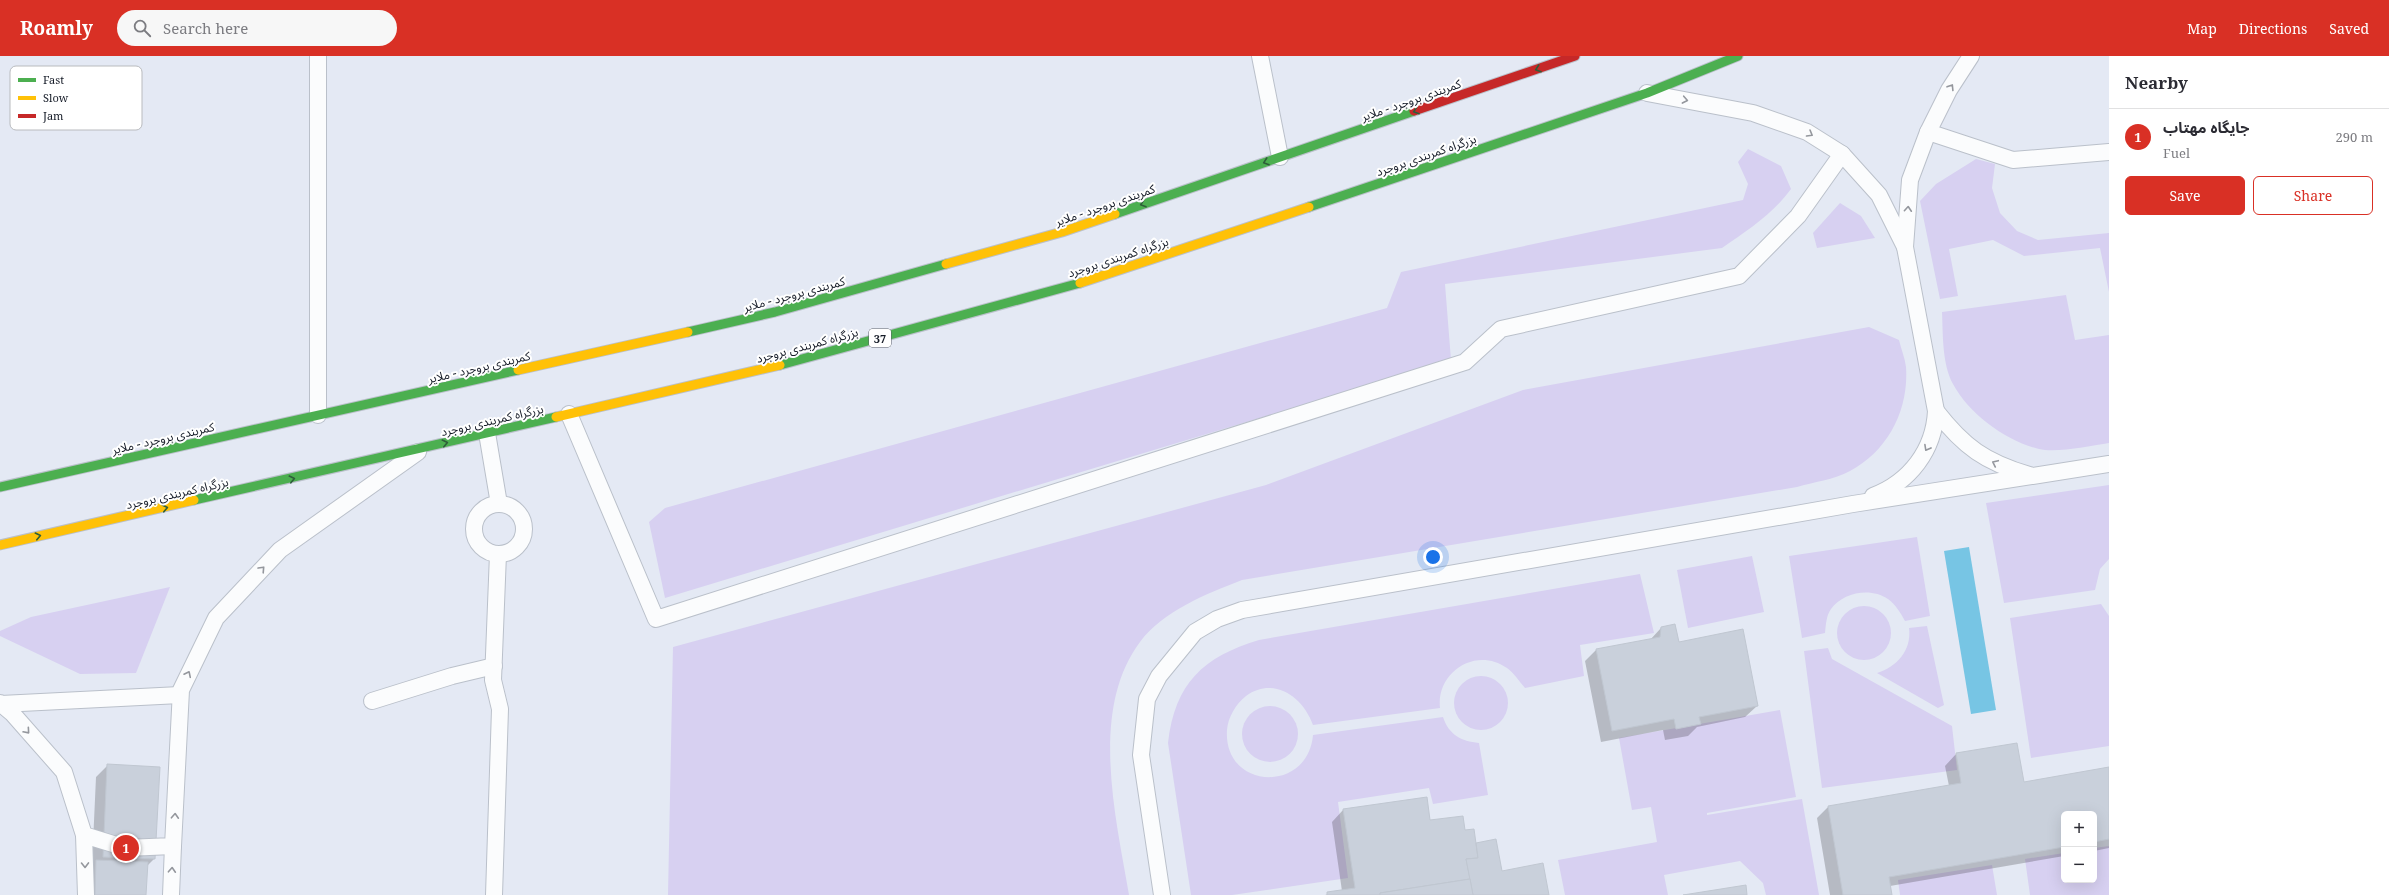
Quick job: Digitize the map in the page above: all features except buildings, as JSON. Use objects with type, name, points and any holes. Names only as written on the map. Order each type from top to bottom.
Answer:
[{"type":"highway","name":"کمربندی بروجرد - ملایر","points":[[0,487],[775,312],[1062,232],[1575,56]]},
{"type":"highway","name":"بزرگراه کمربندی بروجرد","points":[[0,545],[803,360],[1104,276],[1646,93],[1738,56]]},
{"type":"lane","points":[[318,56],[318,415]]},
{"type":"lane","points":[[1260,56],[1280,157]]},
{"type":"lane","points":[[1853,504],[1875,496],[1898,483],[1917,466],[1930,442],[1936,425],[1936,411],[1905,248],[1910,180],[1928,132],[1949,90],[1971,56]]},
{"type":"lane","points":[[1646,93],[1753,113],[1807,132],[1842,154],[1879,195],[1905,248]]},
{"type":"lane","points":[[1928,132],[2013,160],[2109,152]]},
{"type":"lane","points":[[569,414],[656,619],[1465,362],[1501,329],[1739,276],[1798,216],[1842,154]]},
{"type":"lane","points":[[1936,411],[1973,451],[2010,470],[2032,476]]},
{"type":"lane","points":[[487,433],[499,504]]},
{"type":"lane","points":[[171,895],[180,695],[216,618],[280,550],[422,448]]},
{"type":"lane","points":[[1162,895],[1141,755],[1147,699],[1159,676],[1195,632],[1217,619],[1242,610],[1853,504],[2109,464]]},
{"type":"lane","points":[[499,504],[510,506],[522,517],[524,529],[521,542],[516,548],[509,553],[498,554],[484,550],[474,537],[473,528],[479,512],[486,507],[499,504]]},
{"type":"lane","points":[[494,895],[500,709],[493,680],[498,554]]},
{"type":"lane","points":[[372,701],[452,676],[494,666]]},
{"type":"lane","points":[[0,703],[180,695]]},
{"type":"lane","points":[[0,703],[12,713],[64,772],[84,835],[86,895]]},
{"type":"lane","points":[[84,835],[126,848],[173,846]]},
{"type":"shaded area","points":[[1748,149],[1781,166],[1791,189],[1768,214],[1722,248],[1445,284],[1451,360],[665,598],[649,522],[665,508],[1387,308],[1401,272],[1743,200],[1748,184],[1738,162]]},
{"type":"shaded area","points":[[1976,159],[1995,164],[1992,188],[2000,213],[2017,231],[2038,240],[2109,233],[2109,292],[2100,248],[2024,256],[1993,240],[1949,249],[1958,296],[1940,299],[1920,201],[1936,184]]},
{"type":"shaded area","points":[[1840,203],[1861,216],[1875,238],[1817,248],[1813,233]]},
{"type":"shaded area","points":[[2066,295],[2075,340],[2109,335],[2109,443],[2064,450],[2039,449],[2014,440],[1990,425],[1969,406],[1960,395],[1949,376],[1945,358],[1942,312]]},
{"type":"shaded area","points":[[1869,327],[1899,340],[1906,367],[1904,399],[1900,414],[1885,441],[1863,463],[1844,474],[1797,487],[1242,580],[1214,591],[1186,605],[1161,621],[1140,642],[1124,669],[1115,699],[1111,732],[1110,765],[1113,799],[1129,895],[668,895],[673,647],[1266,485],[1523,390]]},
{"type":"shaded area","points":[[2109,485],[2109,559],[2100,569],[2095,590],[2004,603],[1986,503]]},
{"type":"shaded area","points":[[1917,537],[1930,616],[1905,621],[1898,609],[1888,599],[1874,593],[1858,593],[1850,595],[1836,603],[1831,609],[1827,618],[1825,633],[1802,638],[1789,556]]},
{"type":"shaded area","points":[[1752,556],[1764,612],[1688,628],[1677,570]]},
{"type":"shaded area","points":[[1640,574],[1654,633],[1580,645],[1584,676],[1525,688],[1510,670],[1495,662],[1483,660],[1471,661],[1460,666],[1444,683],[1440,695],[1440,708],[1313,725],[1302,706],[1295,698],[1286,692],[1267,688],[1257,690],[1246,696],[1233,711],[1227,730],[1229,750],[1238,764],[1251,774],[1267,777],[1283,775],[1297,768],[1308,754],[1313,735],[1443,717],[1452,733],[1456,736],[1467,741],[1479,743],[1488,795],[1433,804],[1429,788],[1338,802],[1348,878],[1232,895],[1191,895],[1168,743],[1177,704],[1195,675],[1207,664],[1239,647],[1259,640]]},
{"type":"shaded area","points":[[170,587],[136,673],[80,674],[0,636],[0,631],[31,617]]},
{"type":"shaded area","points":[[2101,604],[2109,616],[2109,746],[2031,758],[2010,618]]},
{"type":"shaded area","points":[[1859,606],[1869,606],[1883,614],[1889,623],[1891,633],[1889,643],[1883,652],[1869,660],[1859,660],[1849,655],[1842,648],[1837,638],[1837,628],[1842,618],[1849,611]]},
{"type":"shaded area","points":[[1927,626],[1944,705],[1938,708],[1877,673],[1891,667],[1902,656],[1908,643],[1909,628]]},
{"type":"shaded area","points":[[1828,648],[1832,659],[1952,726],[1957,770],[1822,788],[1804,651]]},
{"type":"shaded area","points":[[1481,676],[1491,678],[1500,684],[1506,693],[1508,703],[1506,713],[1500,722],[1491,728],[1481,730],[1471,728],[1462,722],[1456,713],[1454,703],[1456,693],[1462,684],[1471,678]]},
{"type":"shaded area","points":[[1270,706],[1281,708],[1290,714],[1296,723],[1298,734],[1296,745],[1290,754],[1281,760],[1270,762],[1259,760],[1250,754],[1244,745],[1242,734],[1244,723],[1250,714],[1259,708]]},
{"type":"shaded area","points":[[1780,710],[1796,797],[1707,813],[1707,815],[1802,799],[1819,895],[1766,895],[1763,883],[1740,861],[1664,875],[1668,895],[1565,895],[1558,860],[1657,842],[1651,807],[1632,810],[1619,738]]},
{"type":"shaded area","points":[[2109,846],[2109,895],[2030,895],[2025,859],[2061,853],[2061,883],[2097,883],[2097,848]]},
{"type":"shaded area","points":[[1992,865],[1997,895],[1900,895],[1898,880]]},
{"type":"water","points":[[1969,547],[1996,710],[1971,714],[1944,551]]},
{"type":"traffic: fast","points":[[1309,207],[1647,93],[1738,56]]},
{"type":"traffic: fast","points":[[1115,214],[1414,111]]},
{"type":"traffic: fast","points":[[688,332],[775,312],[946,264]]},
{"type":"traffic: fast","points":[[780,365],[1080,283]]},
{"type":"traffic: fast","points":[[0,487],[518,370]]},
{"type":"traffic: fast","points":[[194,500],[556,417]]},
{"type":"traffic: slow","points":[[1080,283],[1309,207]]},
{"type":"traffic: slow","points":[[946,264],[1062,232],[1115,214]]},
{"type":"traffic: slow","points":[[518,370],[688,332]]},
{"type":"traffic: slow","points":[[556,417],[780,365]]},
{"type":"traffic: slow","points":[[0,545],[194,500]]},
{"type":"traffic: jam","points":[[1414,111],[1575,56]]},
{"type":"place","name":"جایگاه مهتاب","points":[[126,848]]}]
